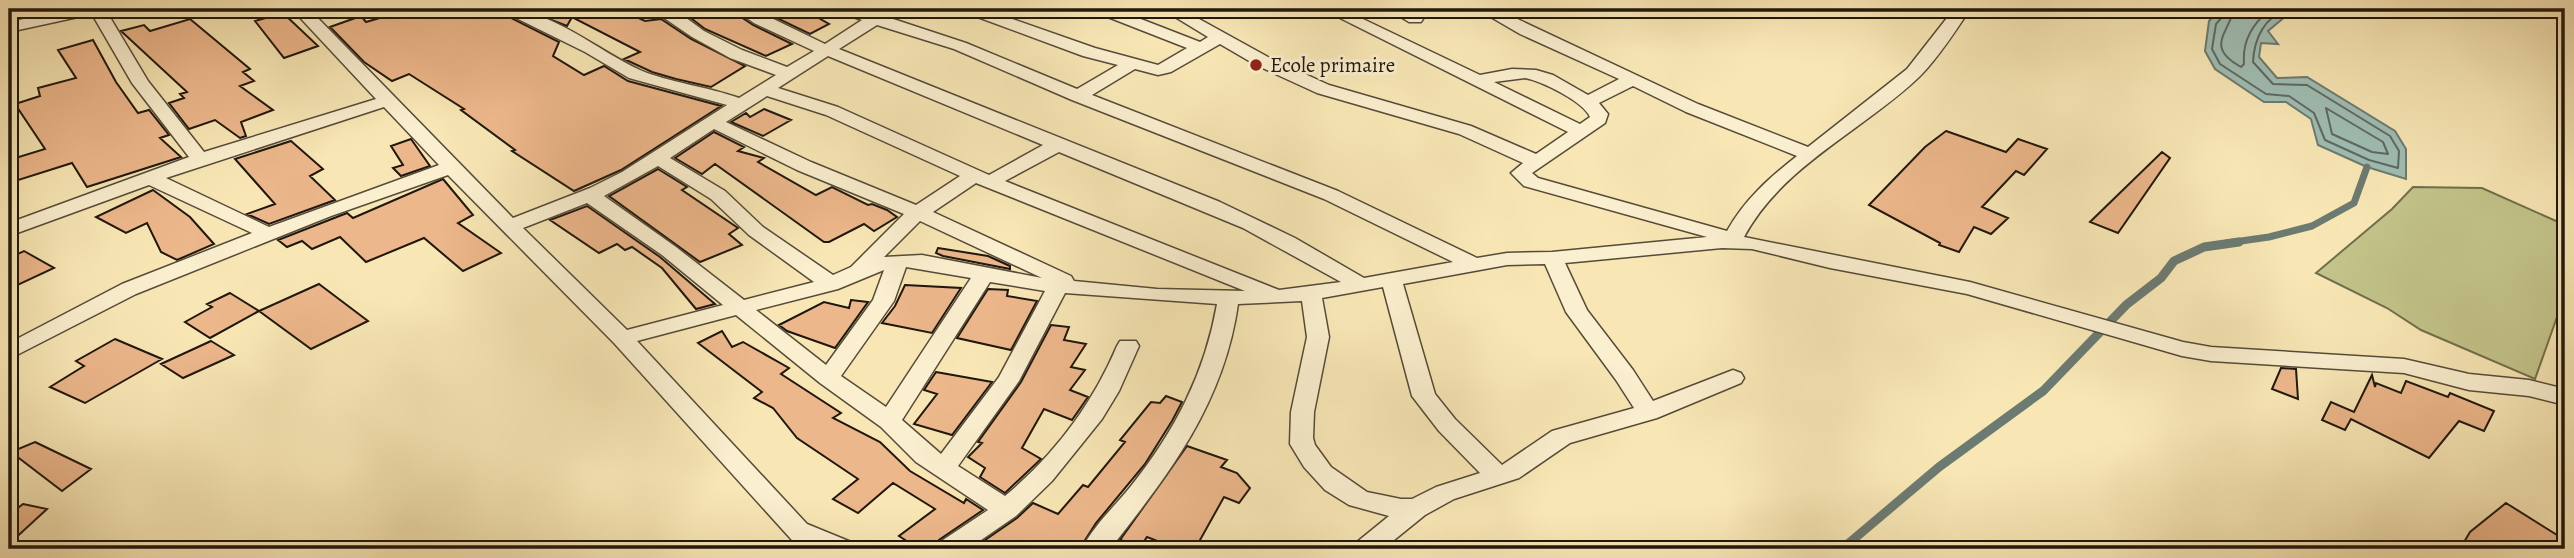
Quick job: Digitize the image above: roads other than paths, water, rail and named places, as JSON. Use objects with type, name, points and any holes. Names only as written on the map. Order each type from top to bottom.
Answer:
[{"type":"street","points":[[9,27],[96,9],[141,83],[200,159]]},
{"type":"street","points":[[300,9],[451,167],[622,338],[815,549]]},
{"type":"street","points":[[510,9],[591,48],[635,74],[710,93],[743,105]]},
{"type":"street","points":[[659,9],[664,9],[698,34],[736,54],[789,74]]},
{"type":"street","points":[[743,9],[825,51],[1057,145],[1146,177],[1269,232],[1317,256],[1359,285]]},
{"type":"street","points":[[845,9],[883,14],[1078,96],[1331,195],[1471,263]]},
{"type":"street","points":[[970,9],[1089,52],[1158,70],[1220,37]]},
{"type":"street","points":[[1101,9],[1201,48]]},
{"type":"street","points":[[1170,9],[1262,61],[1323,89],[1465,130],[1537,162]]},
{"type":"street","points":[[1330,9],[1581,131]]},
{"type":"street","points":[[1396,9],[1415,19]]},
{"type":"street","points":[[1485,9],[1526,31],[1572,50],[1692,108],[1809,154]]},
{"type":"street","points":[[1743,240],[1745,216],[1768,188],[1885,98],[1913,73],[1958,10]]},
{"type":"street","points":[[510,226],[629,176],[883,14]]},
{"type":"street","points":[[1078,96],[1131,64]]},
{"type":"street","points":[[1477,81],[1510,72],[1534,74],[1544,76],[1589,103],[1600,117],[1520,173],[1521,176],[1567,192],[1830,262],[1970,288],[2182,349],[2224,355],[2362,361],[2404,366],[2469,382],[2529,388],[2565,397]]},
{"type":"street","points":[[1589,103],[1632,80]]},
{"type":"street","points":[[767,90],[832,111],[982,178],[1281,297]]},
{"type":"street","points":[[9,230],[200,159],[387,101]]},
{"type":"street","points":[[715,123],[804,166],[960,230],[1083,289]]},
{"type":"street","points":[[857,271],[916,214],[982,178],[1057,145]]},
{"type":"street","points":[[659,158],[718,195],[756,230],[831,284]]},
{"type":"street","points":[[9,352],[130,289],[451,167]]},
{"type":"street","points":[[148,177],[269,234]]},
{"type":"street","points":[[589,195],[669,251],[737,308],[828,378],[890,421],[910,443],[1006,509]]},
{"type":"street","points":[[622,338],[831,284],[857,271],[898,261],[912,260],[1083,289],[1171,296],[1281,297],[1311,294],[1471,263],[1743,240]]},
{"type":"street","points":[[1552,258],[1577,312],[1625,374],[1648,412]]},
{"type":"street","points":[[828,378],[883,301],[898,261]]},
{"type":"street","points":[[890,421],[984,274]]},
{"type":"street","points":[[1391,279],[1406,324],[1424,396],[1447,425],[1499,477]]},
{"type":"street","points":[[944,467],[997,401],[1032,344],[1059,286]]},
{"type":"street","points":[[1311,294],[1318,337],[1301,423],[1301,442],[1319,469],[1338,488],[1357,499],[1395,510],[1416,508]]},
{"type":"street","points":[[1096,549],[1167,457],[1194,416],[1214,369],[1225,332],[1229,296]]},
{"type":"street","points":[[949,549],[1006,509],[1044,475],[1075,439],[1118,371],[1128,346]]},
{"type":"street","points":[[1366,549],[1416,508],[1445,493],[1499,477],[1561,437],[1607,421],[1648,412],[1733,378]]},
{"type":"street","points":[[795,528],[842,549]]},
{"type":"water","points":[[2220,9],[2308,9],[2304,15],[2286,16],[2268,31],[2278,44],[2261,43],[2259,57],[2277,78],[2307,77],[2395,131],[2406,149],[2406,179],[2367,167],[2318,145],[2311,119],[2286,102],[2264,102],[2215,69],[2205,51],[2209,21]]},
{"type":"waterway","points":[[2227,243],[2269,237],[2312,226],[2354,203],[2367,167]]},
{"type":"waterway","points":[[1842,549],[1939,467],[2043,391],[2126,305],[2161,278],[2174,261],[2204,247],[2239,242]]},
{"type":"place","name":"Ecole primaire","points":[[1256,65]]}]
